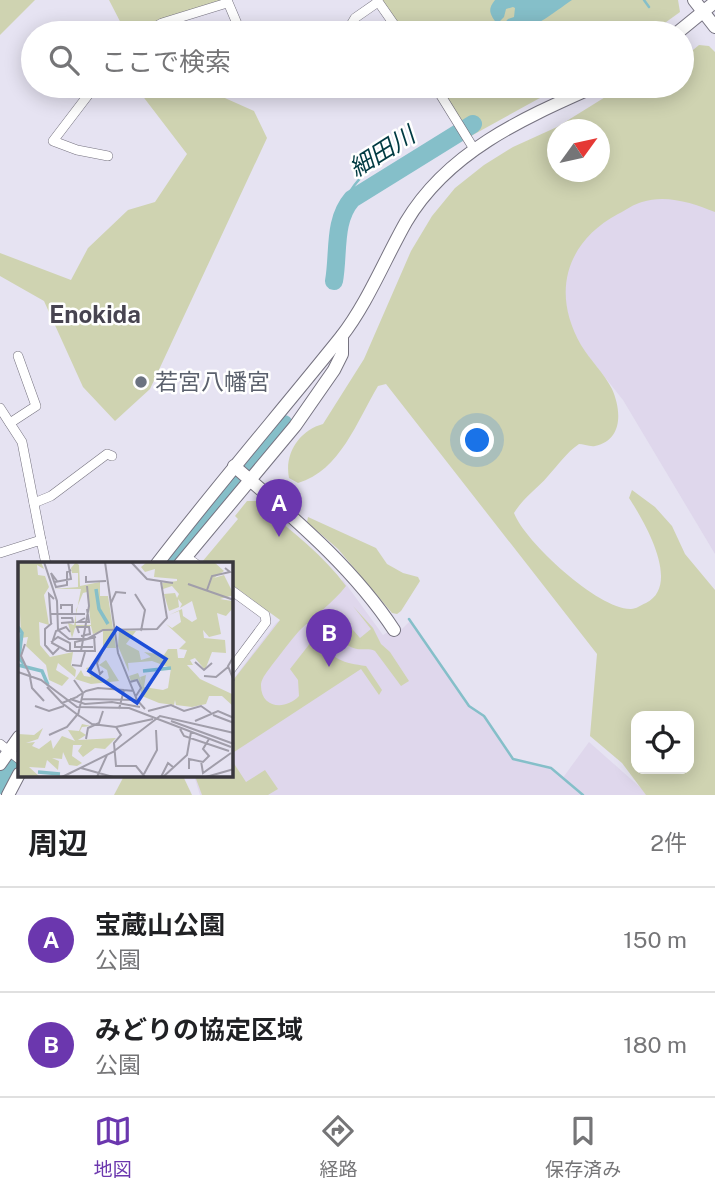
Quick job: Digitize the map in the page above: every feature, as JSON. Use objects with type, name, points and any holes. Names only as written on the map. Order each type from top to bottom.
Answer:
[{"type":"street","points":[[694,0],[715,27]]},
{"type":"street","points":[[168,21],[227,1],[236,21]]},
{"type":"street","points":[[353,21],[377,1],[391,21]]},
{"type":"street","points":[[693,21],[715,2]]},
{"type":"street","points":[[86,98],[53,141],[77,150],[108,156]]},
{"type":"street","points":[[442,98],[474,149]]},
{"type":"street","points":[[180,558],[342,336],[407,220],[430,188],[450,167],[474,149],[573,98]]},
{"type":"street","points":[[180,558],[242,473],[295,425],[334,370],[342,354],[342,336]]},
{"type":"street","points":[[10,423],[36,406],[18,356]]},
{"type":"street","points":[[0,408],[22,442],[46,562]]},
{"type":"street","points":[[34,503],[51,496],[107,454],[112,456]]},
{"type":"street","points":[[242,473],[295,519],[360,584],[394,630]]},
{"type":"street","points":[[0,553],[41,540]]},
{"type":"street","points":[[233,591],[265,615],[266,622],[233,665]]},
{"type":"street","points":[[0,764],[10,752]]},
{"type":"shaded area","points":[[656,179],[715,197],[715,554],[623,400],[562,323],[553,271],[594,210]]},
{"type":"shaded area","points":[[343,580],[383,635],[399,625],[402,629],[410,621],[469,706],[483,716],[513,760],[550,769],[562,779],[589,742],[649,795],[200,795],[195,778],[233,778],[233,679],[276,623]]},
{"type":"green space","points":[[0,0],[35,0],[0,35]]},
{"type":"green space","points":[[109,0],[222,0],[158,21],[120,21]]},
{"type":"green space","points":[[382,0],[678,0],[680,12],[668,21],[396,21]]},
{"type":"green space","points":[[699,45],[709,46],[715,52],[715,212],[670,199],[651,200],[618,214],[586,239],[569,270],[567,307],[581,345],[612,389],[618,423],[611,437],[604,443],[593,446],[579,444],[574,447],[514,513],[532,540],[583,587],[617,606],[633,609],[656,594],[661,582],[657,552],[629,498],[632,490],[655,507],[672,526],[685,554],[715,590],[715,795],[646,795],[622,763],[590,736],[597,654],[386,384],[378,386],[346,443],[325,468],[298,483],[289,478],[291,452],[307,431],[323,424],[364,359],[411,251],[432,216],[455,188],[513,147],[547,132],[547,182],[610,182],[610,119],[570,119],[604,98],[694,98],[694,49]]},
{"type":"green space","points":[[144,98],[225,98],[254,111],[267,138],[150,389],[115,421],[83,387],[44,301],[0,276],[0,253],[71,280],[88,248],[128,210],[155,202],[187,154]]},
{"type":"green space","points":[[447,98],[540,98],[538,99],[471,136]]},
{"type":"green space","points":[[247,501],[256,501],[315,552],[346,586],[299,631],[267,672],[261,684],[265,698],[274,705],[281,705],[299,696],[298,680],[290,669],[315,637],[321,639],[329,652],[339,659],[366,666],[382,690],[379,695],[361,669],[233,753],[233,680],[280,620],[233,585],[233,562],[202,562],[238,519],[235,516]]},
{"type":"green space","points":[[308,517],[376,548],[387,564],[403,573],[418,577],[420,581],[401,611],[392,613],[338,549],[307,522]]},
{"type":"green space","points":[[353,606],[373,628],[381,644],[390,652],[409,681],[401,686],[375,651],[357,649],[343,641],[339,632],[341,616],[360,638],[371,629]]},
{"type":"green space","points":[[233,762],[246,782],[265,770],[278,789],[268,795],[202,795],[196,778],[233,778]]},
{"type":"green space","points":[[123,778],[184,778],[192,795],[114,795]]},
{"type":"water","points":[[495,0],[572,0],[541,21],[506,21],[514,17],[513,7],[506,9],[500,21],[495,21],[490,12]]},
{"type":"waterway","points":[[644,0],[649,7]]},
{"type":"waterway","name":"細田川","points":[[334,281],[339,227],[352,199],[473,124]]},
{"type":"waterway","points":[[343,211],[352,189],[380,158]]},
{"type":"waterway","name":"細田川","points":[[172,562],[284,424]]},
{"type":"waterway","points":[[409,619],[469,706],[484,716],[513,759],[551,768],[583,795]]},
{"type":"waterway","name":"細田川","points":[[0,785],[18,755]]},
{"type":"place","name":"若宮八幡宮","points":[[141,382]]},
{"type":"place","name":"宝蔵山公園","points":[[279,537]]},
{"type":"place","name":"みどりの協定区域","points":[[329,667]]},
{"type":"district","name":"Enokida","points":[[95,315]]}]
